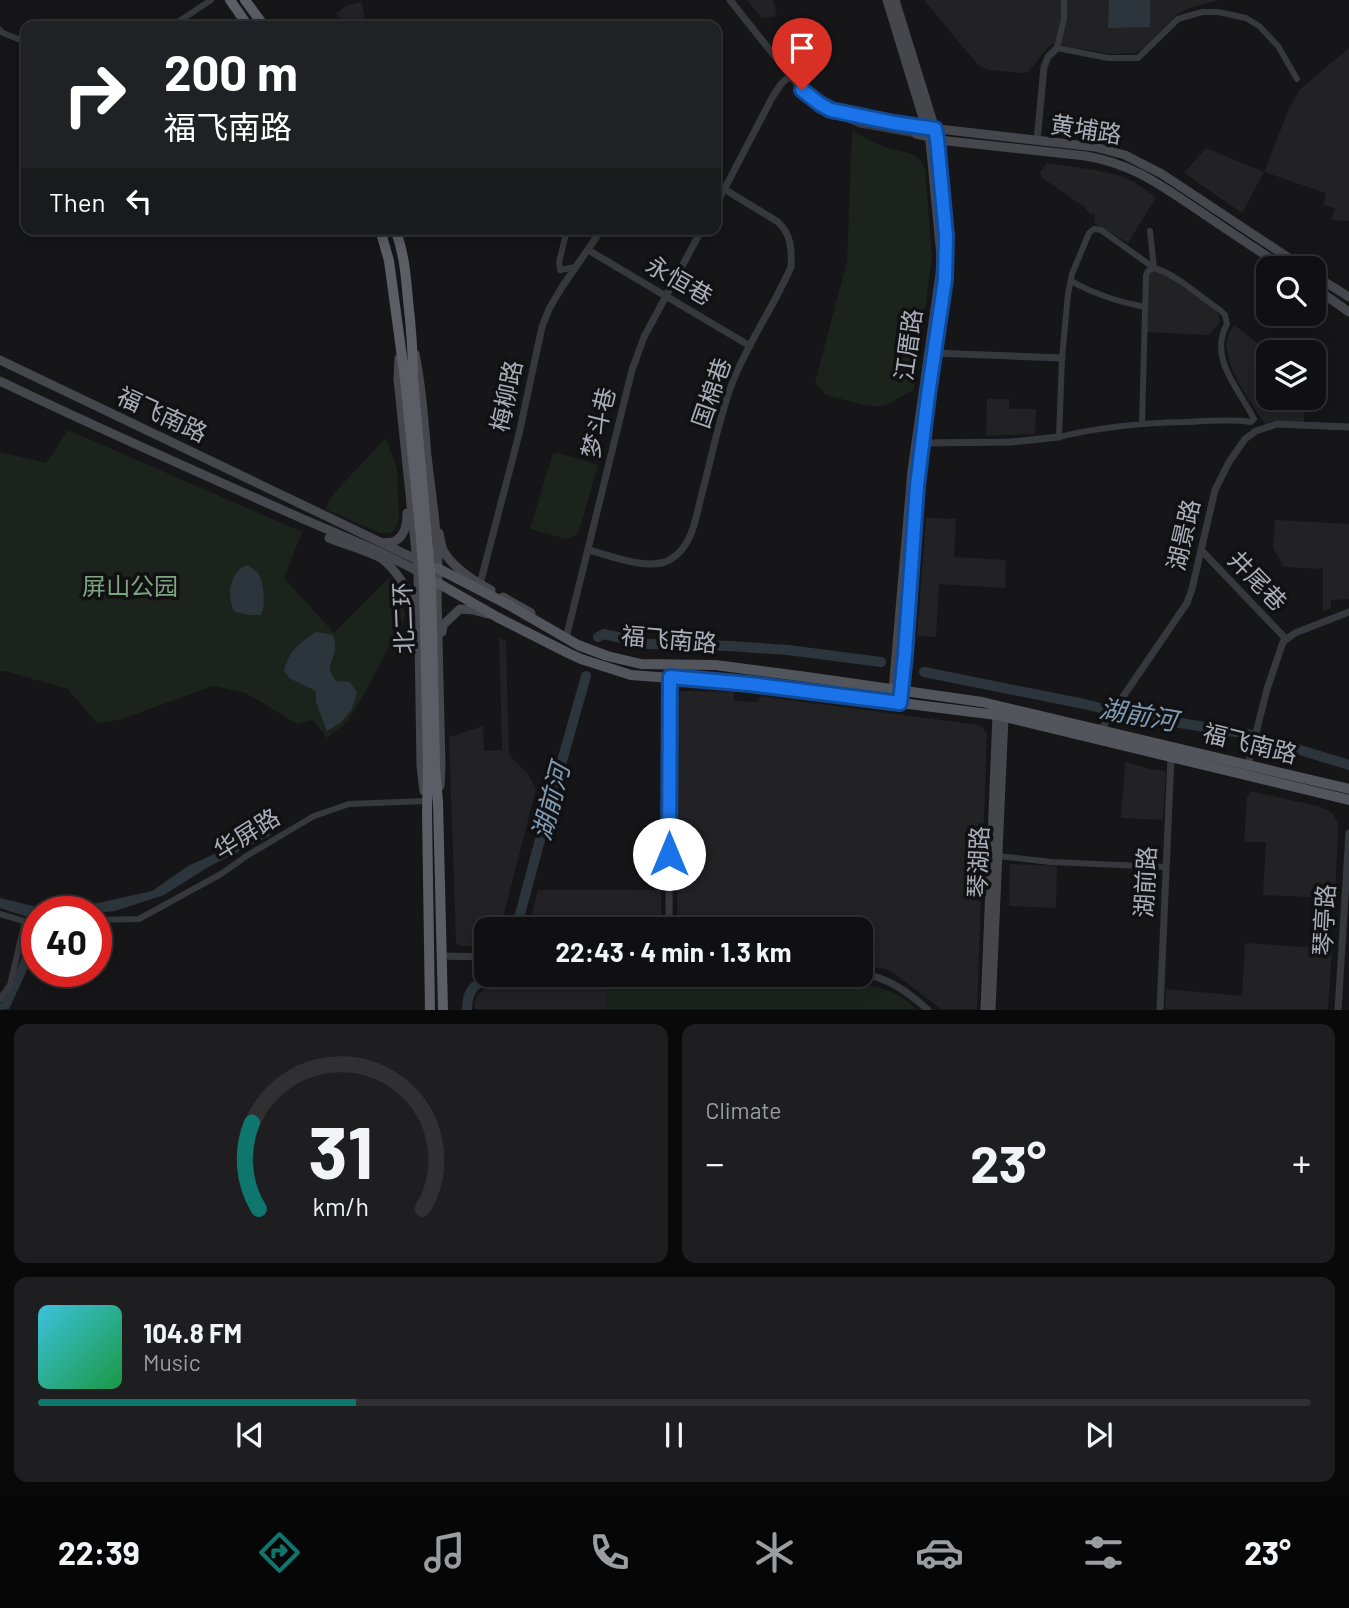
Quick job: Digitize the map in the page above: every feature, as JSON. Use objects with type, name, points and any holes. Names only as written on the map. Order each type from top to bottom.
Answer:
[{"type":"highway","points":[[230,0],[245,21]]},
{"type":"highway","points":[[246,0],[261,21]]},
{"type":"highway","name":"北二环","points":[[382,235],[389,261],[400,346],[409,378]]},
{"type":"highway","name":"北二环","points":[[397,235],[403,256],[412,340],[409,378],[423,572],[431,766],[427,813],[430,1010]]},
{"type":"highway","name":"北二环","points":[[431,766],[438,802],[443,1010]]},
{"type":"main road","name":"江厝路","points":[[887,0],[932,133],[940,265],[907,520],[896,703]]},
{"type":"main road","name":"江厝路","points":[[895,0],[932,133],[947,249],[944,293],[922,443],[897,690]]},
{"type":"main road","name":"黄埔路","points":[[915,130],[1086,156],[1127,166],[1146,175],[1267,256]]},
{"type":"main road","name":"黄埔路","points":[[932,133],[1105,149],[1135,159],[1286,256]]},
{"type":"main road","points":[[1326,283],[1349,297]]},
{"type":"main road","points":[[1326,296],[1349,312]]},
{"type":"main road","points":[[412,340],[420,377],[438,583],[441,766],[438,802]]},
{"type":"main road","points":[[400,346],[398,379],[418,571],[421,765],[427,813]]},
{"type":"main road","name":"福飞南路","points":[[0,360],[438,568],[578,645],[607,656],[640,664],[715,666],[982,702],[1349,789]]},
{"type":"main road","name":"福飞南路","points":[[0,380],[71,415],[386,554],[497,617],[581,659],[631,675],[749,684],[1000,716],[1349,800]]},
{"type":"main road","points":[[382,543],[395,541],[407,524],[401,448],[405,442]]},
{"type":"main road","points":[[409,486],[430,483]]},
{"type":"main road","points":[[434,516],[444,551],[466,575],[519,605],[566,638]]},
{"type":"main road","points":[[322,528],[329,538],[381,559],[401,580],[419,614]]},
{"type":"main road","points":[[439,680],[443,625],[460,609],[497,617]]},
{"type":"main road","points":[[419,646],[438,646]]},
{"type":"main road","points":[[985,1010],[1000,716]]},
{"type":"main road","name":"琴湖路","points":[[991,1010],[998,856],[1000,716]]},
{"type":"street","points":[[180,21],[211,0]]},
{"type":"street","points":[[730,0],[809,96],[831,110],[915,130]]},
{"type":"street","points":[[1037,142],[1044,67],[1056,48],[1064,19],[1064,0]]},
{"type":"street","points":[[1056,48],[1108,58],[1138,58],[1178,19],[1202,12],[1218,12],[1246,18],[1259,26],[1278,46],[1297,79]]},
{"type":"street","points":[[1,33],[21,40]]},
{"type":"street","points":[[721,196],[773,96],[790,76]]},
{"type":"street","points":[[721,187],[725,189]]},
{"type":"street","name":"国棉巷","points":[[589,550],[656,564],[672,559],[685,546],[695,520],[721,415],[733,382],[791,267],[792,253],[786,229],[725,189]]},
{"type":"street","points":[[922,443],[1011,442],[1059,437],[1088,430],[1142,424],[1216,420],[1251,422],[1254,419],[1223,364],[1220,350],[1222,333],[1227,324],[1225,315],[1180,281],[1154,268],[1101,230],[1094,229],[1089,233],[1068,294],[1059,437]]},
{"type":"street","points":[[1150,231],[1154,268]]},
{"type":"street","points":[[566,235],[559,262],[560,270],[575,267]]},
{"type":"street","name":"梅柳路","points":[[480,584],[519,434],[542,327],[555,298],[598,235]]},
{"type":"street","name":"梦斗巷","points":[[566,638],[632,370],[644,337],[699,235]]},
{"type":"street","name":"永恒巷","points":[[588,250],[750,346]]},
{"type":"street","points":[[1142,424],[1146,275],[1154,268]]},
{"type":"street","points":[[1071,281],[1110,298],[1145,307]]},
{"type":"street","points":[[934,353],[1062,358]]},
{"type":"street","name":"湖景路","points":[[1101,729],[1186,603],[1217,485],[1233,454],[1249,436],[1268,426],[1277,424],[1349,427]]},
{"type":"street","name":"井尾巷","points":[[1201,550],[1286,639]]},
{"type":"street","points":[[1248,765],[1270,678],[1286,639],[1349,612]]},
{"type":"street","points":[[668,917],[670,677]]},
{"type":"street","name":"湖前路","points":[[1160,1010],[1171,757]]},
{"type":"street","name":"华屏路","points":[[112,920],[139,919],[221,874],[314,816],[349,804],[425,801]]},
{"type":"street","name":"琴亭路","points":[[1338,1010],[1347,903],[1349,833]]},
{"type":"street","points":[[998,856],[1051,862],[1166,867]]},
{"type":"street","points":[[0,914],[21,920]]},
{"type":"street","points":[[0,999],[10,985],[21,942]]},
{"type":"street","points":[[442,956],[474,957]]},
{"type":"street","points":[[873,976],[890,981],[928,1010]]},
{"type":"shaded area","points":[[747,0],[773,0],[777,16],[762,18]]},
{"type":"shaded area","points":[[924,0],[1219,0],[1192,7],[1178,14],[1147,45],[1135,53],[1113,54],[1051,44],[1028,72],[1023,73],[988,70],[978,65]]},
{"type":"shaded area","points":[[1109,0],[1150,0],[1150,27],[1108,28]]},
{"type":"shaded area","points":[[362,2],[365,21],[342,21],[336,14],[347,5]]},
{"type":"shaded area","points":[[1349,48],[1349,221],[1331,220],[1335,208],[1323,205],[1326,193],[1264,172],[1288,111],[1300,89]]},
{"type":"shaded area","points":[[1206,148],[1264,172],[1242,213],[1184,173]]},
{"type":"shaded area","points":[[1047,163],[1118,175],[1156,197],[1128,243],[1094,223],[1093,213],[1091,215],[1083,206],[1042,178],[1040,172]]},
{"type":"shaded area","points":[[1155,270],[1162,272],[1218,312],[1220,322],[1209,335],[1146,332],[1148,275]]},
{"type":"shaded area","points":[[1234,325],[1256,342],[1256,410],[1230,364],[1226,345]]},
{"type":"shaded area","points":[[987,399],[1009,399],[1009,409],[1036,409],[1035,434],[986,436]]},
{"type":"shaded area","points":[[1256,410],[1304,410],[1304,422],[1272,421],[1265,424]]},
{"type":"shaded area","points":[[926,518],[956,519],[954,557],[1006,560],[1005,588],[939,584],[936,637],[917,636]]},
{"type":"shaded area","points":[[1275,520],[1349,524],[1349,599],[1331,600],[1331,608],[1323,611],[1323,569],[1284,567],[1273,548]]},
{"type":"shaded area","points":[[248,565],[258,573],[262,582],[264,600],[261,615],[235,612],[231,602],[232,580],[239,570]]},
{"type":"shaded area","points":[[316,632],[333,635],[335,647],[331,671],[336,681],[350,682],[357,693],[351,711],[340,723],[327,731],[316,702],[316,691],[289,678],[284,670],[296,648]]},
{"type":"shaded area","points":[[499,638],[506,641],[509,755],[528,774],[536,789],[503,917],[474,917],[474,947],[461,946],[456,942],[449,737],[483,726],[484,751],[502,750]]},
{"type":"shaded area","points":[[681,691],[734,692],[734,701],[758,702],[760,696],[979,725],[987,733],[977,1009],[941,1009],[895,974],[873,967],[873,917],[677,917],[678,697]]},
{"type":"shaded area","points":[[1125,762],[1166,771],[1163,820],[1121,818]]},
{"type":"shaded area","points":[[1250,791],[1318,806],[1333,814],[1338,824],[1335,898],[1263,895],[1266,842],[1244,842],[1247,798]]},
{"type":"shaded area","points":[[267,830],[271,835],[210,866],[164,895],[112,911],[112,900],[152,891],[188,866]]},
{"type":"shaded area","points":[[1010,864],[1057,866],[1056,908],[1009,906]]},
{"type":"shaded area","points":[[538,890],[661,890],[661,917],[531,917]]},
{"type":"shaded area","points":[[0,898],[21,903],[21,915],[0,908]]},
{"type":"shaded area","points":[[1245,943],[1332,949],[1328,1009],[1165,1009],[1166,989],[1242,996]]},
{"type":"shaded area","points":[[21,959],[21,983],[9,1009],[0,1010],[0,1004],[7,994]]},
{"type":"shaded area","points":[[488,987],[608,987],[607,1009],[475,1009],[477,995]]},
{"type":"green space","points":[[852,131],[883,146],[915,156],[925,169],[932,257],[914,390],[884,406],[868,406],[826,395],[815,383],[847,261]]},
{"type":"green space","name":"屏山公园","points":[[68,430],[302,532],[284,578],[334,633],[389,578],[405,615],[348,721],[327,738],[313,720],[297,724],[246,693],[213,686],[119,720],[97,723],[68,689],[0,671],[0,452],[46,463]]},
{"type":"green space","points":[[386,438],[397,469],[399,520],[394,530],[380,533],[325,509],[335,492]]},
{"type":"green space","points":[[558,453],[598,465],[579,531],[566,539],[530,529],[552,456]]},
{"type":"green space","points":[[608,987],[873,987],[899,996],[916,1009],[607,1009]]},
{"type":"waterway","name":"湖前河","points":[[598,637],[604,634],[648,644],[788,650],[881,662]]},
{"type":"waterway","name":"湖前河","points":[[924,672],[1125,714],[1248,734],[1349,765]]},
{"type":"waterway","name":"湖前河","points":[[519,917],[586,676]]},
{"type":"waterway","name":"湖前河","points":[[467,1010],[470,992],[474,987]]},
{"type":"route","points":[[669,854],[670,677],[900,703],[917,486],[944,293],[947,249],[937,139],[935,129],[831,110],[802,90]]}]
